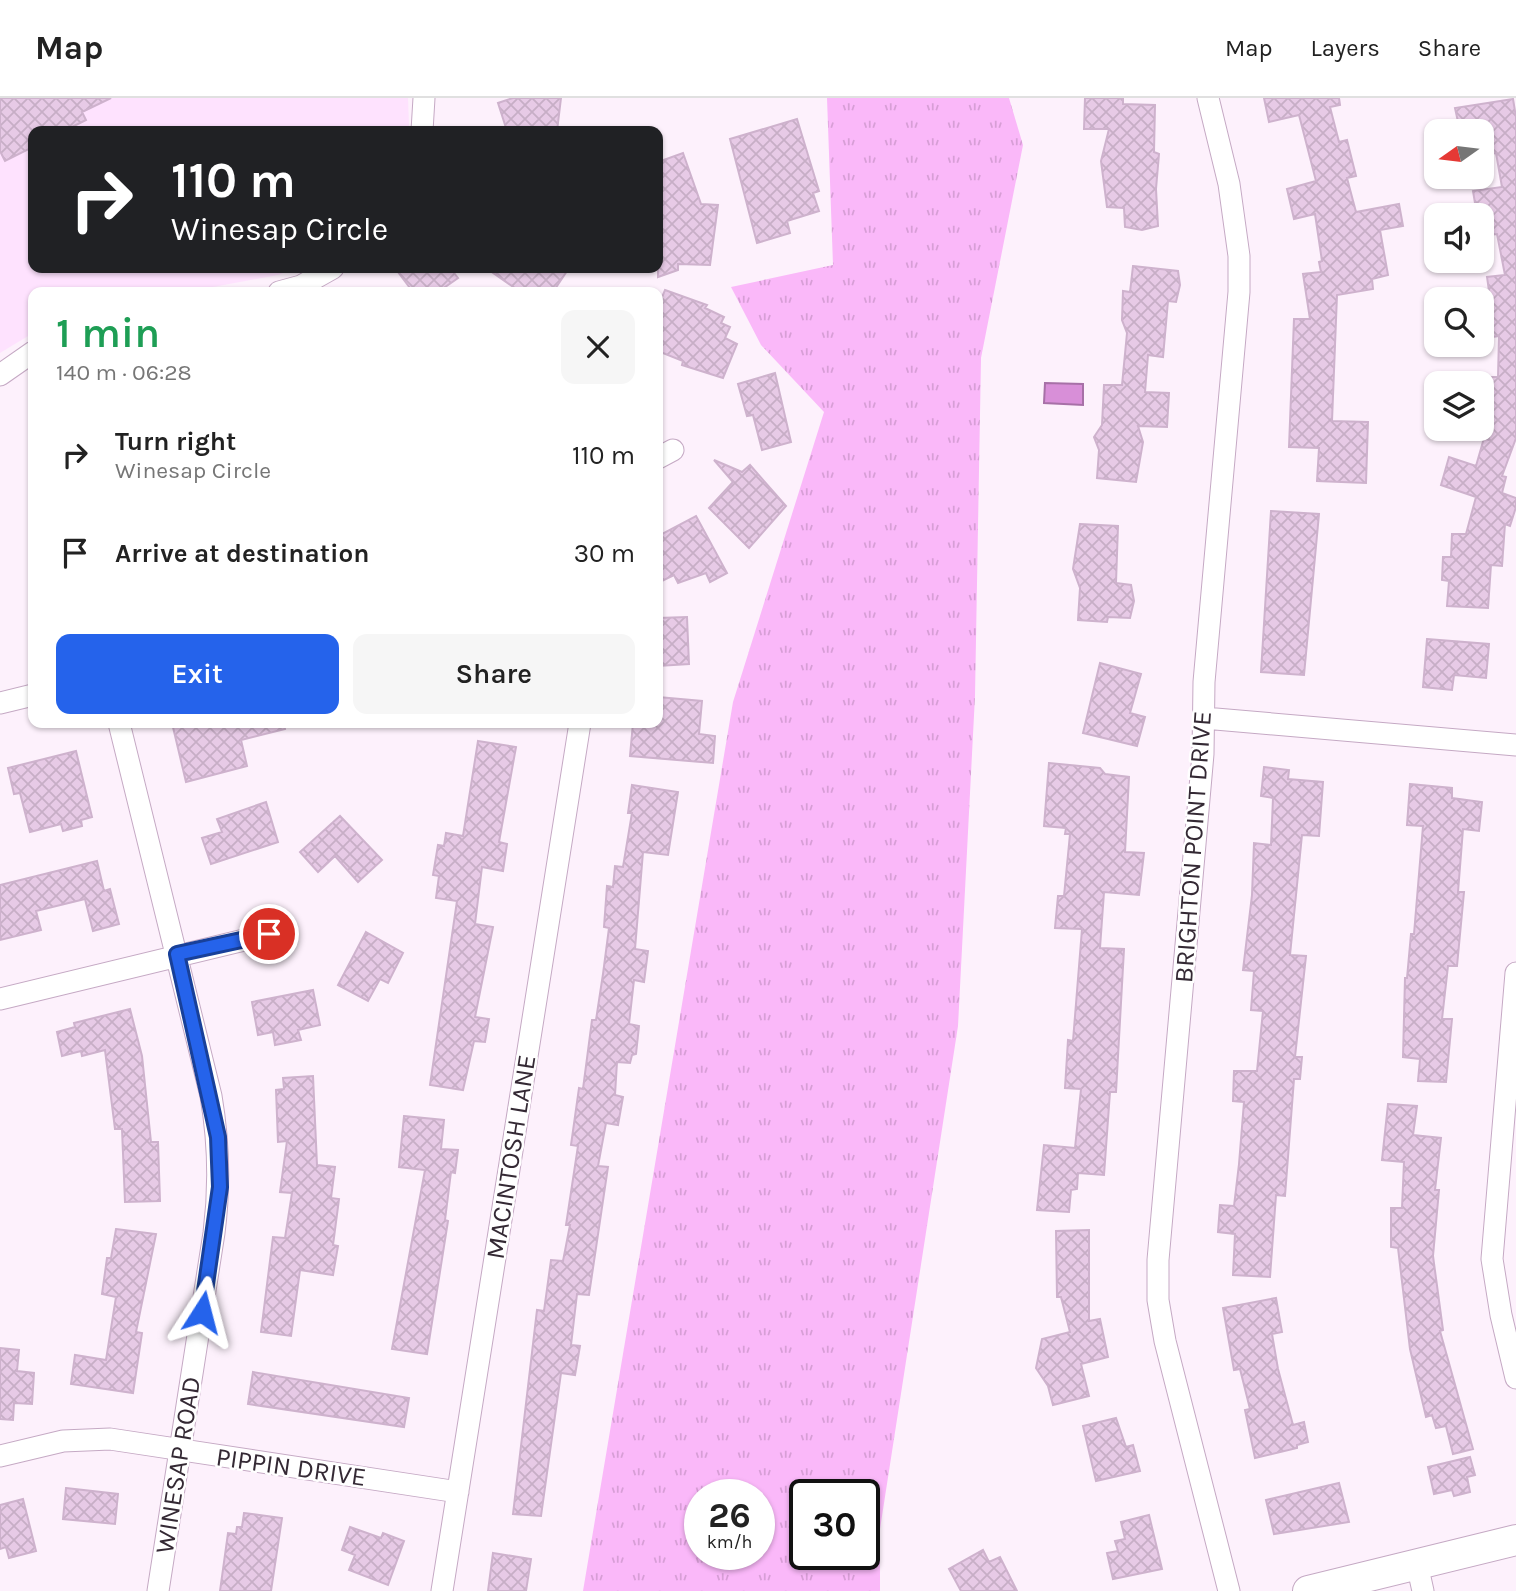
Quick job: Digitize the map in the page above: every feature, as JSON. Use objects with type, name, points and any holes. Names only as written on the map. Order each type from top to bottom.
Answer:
[{"type":"street","points":[[422,126],[424,98]]},
{"type":"street","name":"BRIGHTON POINT DRIVE","points":[[1208,98],[1229,184],[1240,256],[1239,292],[1204,682],[1204,718],[1161,1219],[1158,1300],[1165,1341],[1229,1591]]},
{"type":"street","points":[[297,287],[324,273]]},
{"type":"street","points":[[0,375],[28,355]]},
{"type":"street","points":[[0,703],[28,696]]},
{"type":"street","points":[[1204,718],[1516,745]]},
{"type":"street","name":"WINESAP ROAD","points":[[120,728],[211,1096],[218,1137],[220,1187],[158,1591]]},
{"type":"street","name":"MACINTOSH LANE","points":[[442,1591],[578,728]]},
{"type":"street","points":[[0,999],[177,954],[269,934]]},
{"type":"street","points":[[1516,976],[1492,1259],[1500,1315],[1516,1378]]},
{"type":"street","name":"PIPPIN DRIVE","points":[[0,1456],[87,1439],[110,1439],[458,1492]]},
{"type":"street","points":[[1308,1591],[1420,1577],[1516,1540]]},
{"type":"shaded area","points":[[0,98],[408,98],[409,126],[28,126],[28,273],[283,273],[213,287],[28,287],[28,336],[0,353]]},
{"type":"shaded area","points":[[1045,383],[1083,384],[1083,405],[1044,403]]},
{"type":"green space","points":[[827,98],[1009,98],[1023,145],[981,358],[975,696],[958,1026],[880,1529],[880,1479],[789,1479],[789,1570],[880,1570],[880,1591],[583,1591],[733,702],[824,412],[761,345],[731,287],[833,265]]},
{"type":"building","points":[[0,98],[111,98],[82,112],[86,120],[74,126],[28,126],[28,150],[5,161],[0,151]]},
{"type":"building","points":[[513,98],[561,98],[558,126],[505,126],[498,103]]},
{"type":"building","points":[[1085,98],[1123,98],[1123,104],[1155,105],[1154,152],[1159,154],[1156,189],[1158,226],[1142,230],[1125,227],[1124,208],[1107,207],[1101,161],[1109,129],[1084,129]]},
{"type":"building","points":[[1264,98],[1339,98],[1340,105],[1330,107],[1339,142],[1347,140],[1356,176],[1347,178],[1356,212],[1399,204],[1403,226],[1380,230],[1388,275],[1372,279],[1373,289],[1337,295],[1332,421],[1368,422],[1366,483],[1317,481],[1319,448],[1289,447],[1294,319],[1310,319],[1303,274],[1321,272],[1319,262],[1322,261],[1315,214],[1294,219],[1287,189],[1316,181],[1299,115],[1269,122]]},
{"type":"building","points":[[1513,99],[1516,117],[1516,438],[1502,476],[1506,477],[1502,493],[1516,498],[1516,507],[1510,526],[1505,524],[1502,566],[1491,565],[1488,608],[1447,606],[1449,581],[1442,580],[1443,557],[1451,557],[1452,534],[1466,534],[1476,497],[1441,485],[1449,457],[1476,466],[1483,441],[1494,441],[1494,377],[1498,377],[1499,336],[1494,337],[1494,287],[1488,287],[1487,277],[1505,275],[1497,234],[1494,234],[1494,203],[1475,203],[1473,191],[1502,187],[1494,153],[1494,119],[1457,119],[1455,108]]},
{"type":"building","points":[[797,119],[819,191],[813,193],[819,211],[787,221],[790,233],[757,243],[730,139]]},
{"type":"building","points":[[683,153],[701,204],[718,205],[710,265],[678,264],[678,270],[658,277],[658,273],[663,273],[663,160]]},
{"type":"building","points":[[1133,266],[1178,271],[1180,285],[1176,302],[1168,301],[1163,357],[1148,355],[1145,392],[1169,393],[1167,427],[1138,426],[1143,442],[1136,482],[1097,478],[1099,450],[1094,437],[1102,425],[1104,385],[1122,385],[1127,333],[1122,320],[1123,291],[1130,292]]},
{"type":"building","points":[[399,273],[454,273],[458,278],[445,287],[409,287]]},
{"type":"building","points":[[493,273],[566,273],[556,287],[513,287]]},
{"type":"building","points":[[665,290],[707,305],[705,308],[724,317],[721,323],[730,327],[725,338],[737,344],[723,378],[682,365],[683,361],[663,353]]},
{"type":"building","points":[[775,373],[791,442],[762,450],[753,415],[747,416],[738,384]]},
{"type":"building","points":[[714,460],[742,472],[750,465],[786,506],[749,548],[709,508],[733,482]]},
{"type":"building","points":[[1271,511],[1319,514],[1304,675],[1261,672]]},
{"type":"building","points":[[696,516],[727,573],[710,582],[706,573],[678,583],[674,575],[663,580],[663,533]]},
{"type":"building","points":[[1080,524],[1118,526],[1116,583],[1131,585],[1134,601],[1130,618],[1108,617],[1107,622],[1078,620],[1080,588],[1073,569]]},
{"type":"building","points":[[687,617],[689,664],[663,666],[663,618]]},
{"type":"building","points":[[1427,639],[1489,644],[1486,678],[1454,675],[1452,690],[1423,687]]},
{"type":"building","points":[[1100,663],[1141,674],[1130,713],[1145,717],[1137,746],[1083,733]]},
{"type":"building","points":[[663,697],[702,701],[699,734],[715,736],[713,763],[630,756],[633,728],[663,728]]},
{"type":"building","points":[[173,728],[285,728],[241,740],[247,766],[186,782]]},
{"type":"building","points":[[478,741],[516,747],[499,842],[507,844],[503,871],[482,867],[475,924],[493,927],[475,1017],[489,1019],[485,1042],[474,1041],[463,1090],[430,1085],[457,901],[436,898],[439,876],[433,875],[438,845],[444,846],[446,833],[463,836]]},
{"type":"building","points":[[76,751],[92,817],[81,820],[82,826],[63,831],[61,824],[30,832],[20,793],[14,794],[8,768]]},
{"type":"building","points":[[1049,763],[1100,768],[1105,774],[1129,777],[1125,852],[1144,853],[1139,895],[1104,892],[1100,948],[1124,949],[1116,1092],[1110,1092],[1104,1175],[1078,1173],[1077,1189],[1071,1190],[1069,1212],[1037,1210],[1044,1145],[1075,1148],[1081,1089],[1065,1088],[1068,1040],[1073,1041],[1082,929],[1055,928],[1058,896],[1064,896],[1070,834],[1065,834],[1066,828],[1044,826]]},
{"type":"building","points":[[1264,767],[1289,770],[1288,779],[1323,782],[1319,836],[1302,835],[1290,955],[1306,956],[1295,1057],[1302,1057],[1300,1079],[1294,1079],[1285,1196],[1276,1195],[1270,1277],[1233,1275],[1235,1234],[1218,1232],[1220,1205],[1234,1206],[1239,1164],[1244,1102],[1233,1101],[1234,1071],[1257,1071],[1263,1011],[1251,1010],[1254,971],[1243,970],[1252,895],[1254,843],[1271,845],[1273,798],[1261,796]]},
{"type":"building","points":[[1410,784],[1452,788],[1452,798],[1482,802],[1479,831],[1463,829],[1458,892],[1464,892],[1457,966],[1448,966],[1442,1019],[1452,1019],[1446,1082],[1418,1081],[1420,1059],[1403,1057],[1405,978],[1411,934],[1414,934],[1423,826],[1407,825]]},
{"type":"building","points":[[632,785],[678,792],[668,855],[643,852],[635,949],[648,951],[644,982],[634,980],[629,1024],[639,1026],[636,1054],[632,1055],[630,1063],[617,1062],[615,1095],[623,1097],[618,1125],[606,1123],[598,1166],[608,1167],[589,1295],[577,1294],[571,1345],[580,1346],[575,1375],[561,1373],[541,1516],[513,1514],[537,1310],[544,1311],[551,1260],[563,1261],[570,1225],[566,1225],[578,1146],[571,1145],[579,1088],[583,1089],[592,1020],[596,1020],[603,974],[609,928],[604,927],[607,886],[613,887],[615,866],[623,867],[632,813],[628,813]]},
{"type":"building","points":[[266,802],[278,842],[211,864],[202,838],[222,832],[217,819]]},
{"type":"building","points":[[340,816],[382,860],[358,882],[335,856],[318,872],[300,852]]},
{"type":"building","points":[[97,861],[104,891],[110,889],[119,924],[93,931],[85,899],[36,911],[41,930],[0,940],[0,885]]},
{"type":"building","points":[[366,932],[403,953],[388,983],[380,979],[368,1001],[338,985]]},
{"type":"building","points":[[313,990],[320,1025],[298,1030],[301,1040],[275,1045],[273,1032],[258,1035],[252,1002]]},
{"type":"building","points":[[130,1009],[142,1056],[151,1142],[158,1142],[160,1201],[125,1202],[122,1129],[115,1129],[105,1050],[82,1056],[81,1051],[62,1056],[57,1032],[75,1027],[74,1023]]},
{"type":"building","points":[[313,1076],[317,1165],[335,1167],[331,1198],[339,1199],[333,1245],[338,1246],[333,1275],[300,1270],[291,1336],[261,1332],[273,1237],[285,1238],[292,1193],[280,1192],[287,1141],[278,1142],[276,1090],[284,1089],[283,1078]]},
{"type":"building","points":[[1388,1104],[1417,1106],[1413,1135],[1441,1138],[1435,1190],[1439,1190],[1433,1256],[1443,1330],[1440,1331],[1473,1449],[1453,1454],[1446,1426],[1436,1428],[1432,1415],[1426,1417],[1410,1349],[1398,1248],[1391,1247],[1391,1208],[1402,1208],[1404,1162],[1382,1160]]},
{"type":"building","points":[[404,1116],[444,1120],[441,1149],[458,1150],[455,1173],[451,1172],[445,1220],[448,1221],[427,1354],[392,1349],[425,1170],[399,1167]]},
{"type":"building","points":[[116,1229],[156,1234],[136,1332],[142,1333],[133,1393],[71,1384],[75,1355],[106,1360],[116,1297],[102,1294],[107,1258],[111,1258]]},
{"type":"building","points":[[1089,1230],[1089,1321],[1100,1319],[1108,1357],[1081,1364],[1089,1396],[1053,1405],[1048,1386],[1036,1368],[1042,1339],[1070,1332],[1061,1297],[1057,1297],[1056,1231]]},
{"type":"building","points":[[1276,1298],[1282,1332],[1272,1334],[1278,1369],[1293,1425],[1304,1422],[1308,1442],[1297,1445],[1297,1448],[1255,1458],[1245,1410],[1250,1409],[1240,1369],[1234,1370],[1223,1308]]},
{"type":"building","points":[[0,1348],[19,1350],[17,1371],[34,1373],[32,1404],[14,1403],[13,1420],[0,1419]]},
{"type":"building","points":[[253,1372],[409,1398],[404,1427],[248,1404]]},
{"type":"building","points":[[1116,1418],[1126,1447],[1133,1445],[1140,1471],[1096,1481],[1083,1426]]},
{"type":"building","points":[[1470,1457],[1475,1475],[1467,1477],[1470,1492],[1454,1496],[1452,1490],[1434,1494],[1428,1467]]},
{"type":"building","points":[[1339,1483],[1349,1522],[1274,1534],[1266,1500]]},
{"type":"building","points":[[66,1488],[118,1494],[115,1524],[63,1519]]},
{"type":"building","points":[[23,1499],[36,1551],[9,1558],[6,1547],[0,1549],[0,1505]]},
{"type":"building","points":[[244,1513],[282,1518],[271,1591],[220,1591],[228,1533],[236,1534],[237,1527],[242,1527]]},
{"type":"building","points":[[1149,1515],[1162,1569],[1113,1579],[1107,1553],[1118,1551],[1115,1541],[1125,1539],[1121,1522]]},
{"type":"building","points":[[350,1527],[381,1538],[383,1533],[404,1541],[388,1585],[349,1570],[355,1555],[342,1550]]},
{"type":"building","points":[[983,1550],[989,1562],[1000,1557],[1017,1591],[961,1591],[949,1569]]},
{"type":"building","points":[[493,1553],[531,1559],[526,1591],[488,1591]]},
{"type":"route","points":[[202,1312],[220,1187],[218,1137],[211,1096],[177,954],[210,949],[269,934]]}]
